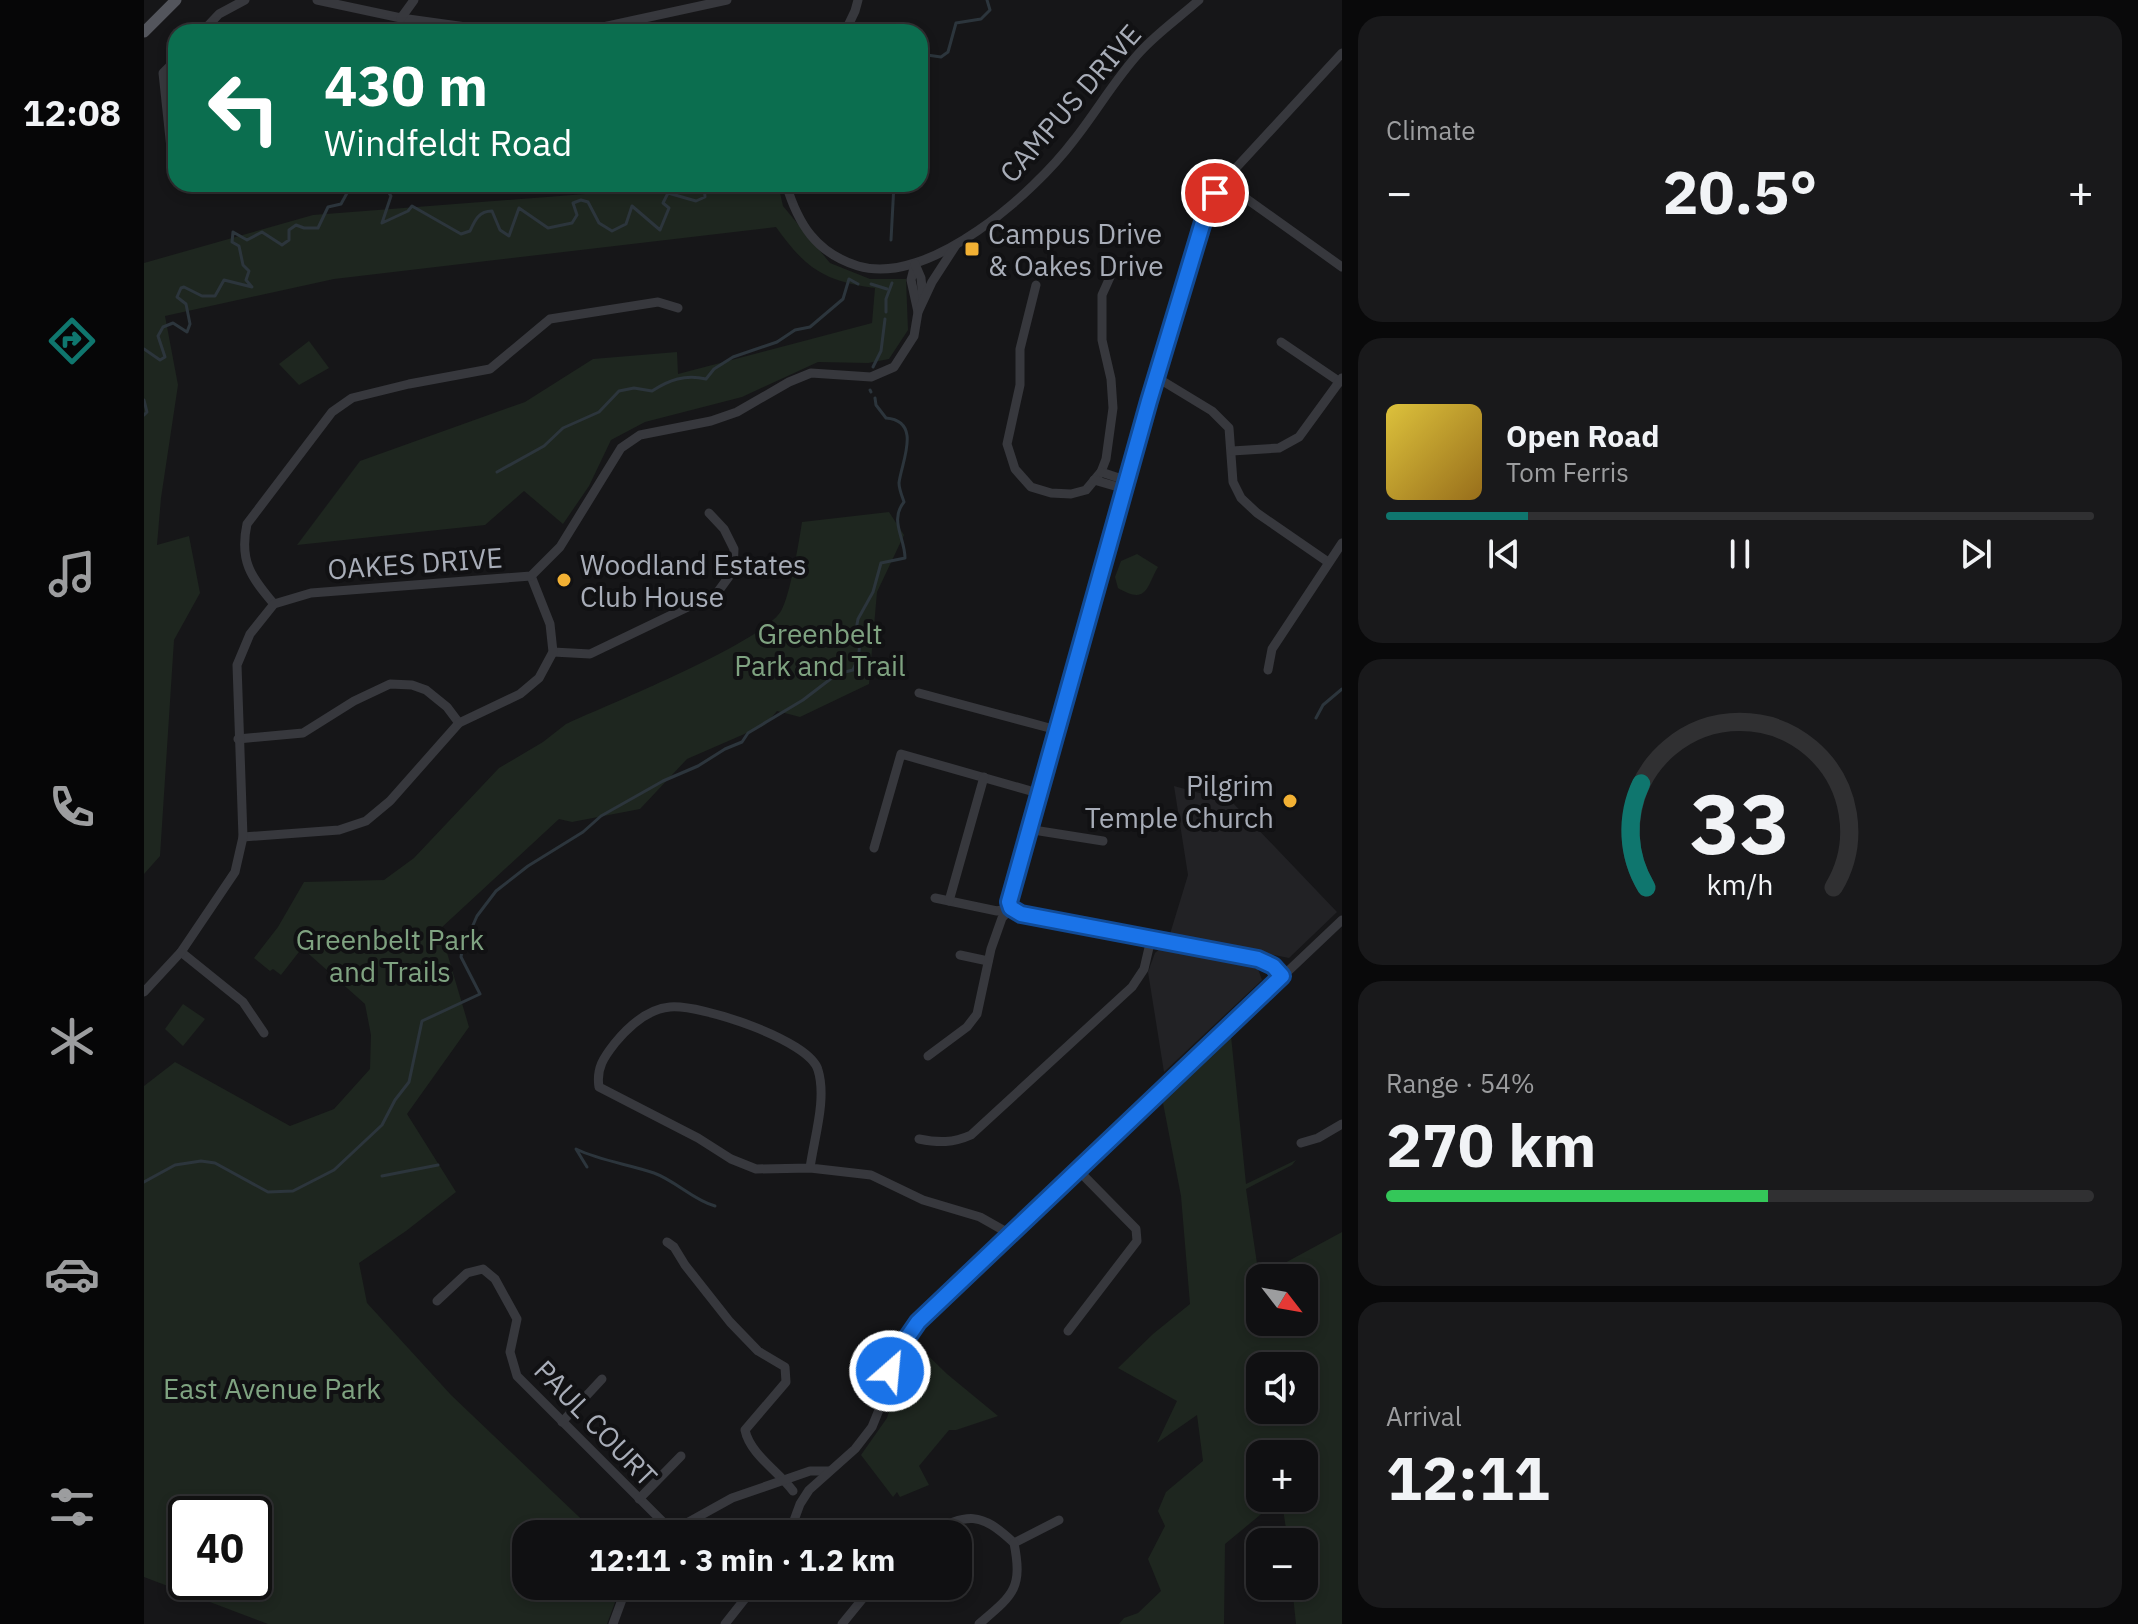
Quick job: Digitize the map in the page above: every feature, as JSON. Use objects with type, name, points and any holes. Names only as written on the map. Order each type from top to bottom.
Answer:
[{"type":"main road","points":[[144,32],[176,0]]},
{"type":"street","points":[[210,24],[219,14],[245,0]]},
{"type":"street","points":[[317,0],[444,24]]},
{"type":"street","points":[[401,18],[414,0]]},
{"type":"street","points":[[617,24],[727,0]]},
{"type":"street","points":[[849,24],[858,0]]},
{"type":"street","name":"CAMPUS DRIVE","points":[[789,192],[800,222],[811,238],[828,253],[868,268],[891,270],[915,264],[956,245],[1034,183],[1073,142],[1141,51],[1199,0]]},
{"type":"street","points":[[1011,908],[1009,898],[1027,829],[1206,212],[1223,182],[1342,53]]},
{"type":"street","points":[[1223,182],[1342,267]]},
{"type":"street","name":"OAKES DRIVE","points":[[274,604],[311,593],[531,576],[560,547],[621,448],[640,435],[711,421],[737,412],[811,373],[871,377],[894,367],[914,336],[923,299],[956,245]]},
{"type":"street","points":[[915,264],[921,278],[923,299]]},
{"type":"street","name":"OAKES DRIVE","points":[[915,264],[911,280],[918,312]]},
{"type":"street","points":[[1036,285],[1020,349],[1020,385],[1007,444],[1015,469],[1031,487],[1051,493],[1071,494],[1086,490],[1098,476],[1106,459],[1113,408],[1111,379],[1102,340],[1102,295],[1111,275]]},
{"type":"street","points":[[144,992],[181,952],[235,872],[243,837],[237,665],[250,634],[274,604],[255,582],[246,563],[243,544],[247,524],[332,412],[352,398],[490,369],[550,319],[658,302],[678,308]]},
{"type":"street","points":[[1232,451],[1279,448],[1299,437],[1341,380],[1281,342]]},
{"type":"street","points":[[1156,377],[1212,411],[1229,428],[1233,482],[1241,498],[1257,513],[1328,562]]},
{"type":"street","points":[[1098,476],[1126,485]]},
{"type":"street","points":[[553,652],[590,654],[717,593],[733,571],[734,549],[724,529],[709,513]]},
{"type":"street","points":[[1268,670],[1272,649],[1342,543]]},
{"type":"street","points":[[243,837],[339,830],[366,821],[390,801],[459,723],[520,694],[539,678],[553,652],[550,624],[531,576]]},
{"type":"street","points":[[238,739],[303,733],[354,701],[390,684],[412,685],[426,690],[447,707],[459,723]]},
{"type":"street","points":[[919,693],[1057,730]]},
{"type":"street","points":[[874,848],[901,754],[1038,793]]},
{"type":"street","points":[[949,901],[984,777]]},
{"type":"street","points":[[1027,829],[1103,841]]},
{"type":"street","points":[[935,898],[997,911],[1011,908],[1021,914],[1258,959],[1273,966],[1282,976]]},
{"type":"street","points":[[928,1056],[967,1027],[977,1014],[988,961],[1002,918],[1011,908]]},
{"type":"street","points":[[794,1520],[809,1490],[855,1449],[872,1427],[896,1354],[918,1322],[1341,923]]},
{"type":"street","points":[[919,1139],[939,1143],[957,1142],[971,1135],[1132,987],[1144,969],[1151,939]]},
{"type":"street","points":[[181,952],[243,1002],[264,1033]]},
{"type":"street","points":[[960,955],[988,961]]},
{"type":"street","points":[[810,1168],[821,1095],[818,1068],[808,1053],[733,1018],[691,1007],[667,1007],[631,1024],[605,1056],[596,1073],[599,1087],[698,1138],[731,1159],[756,1169],[810,1168],[871,1175],[923,1200],[980,1217],[1010,1234]]},
{"type":"street","points":[[1301,1143],[1318,1138],[1342,1124]]},
{"type":"street","points":[[1068,1331],[1137,1241],[1136,1229],[1078,1170]]},
{"type":"street","points":[[667,1242],[737,1330],[758,1351],[785,1367],[786,1382],[745,1430],[747,1442],[784,1479],[800,1504]]},
{"type":"street","name":"PAUL COURT","points":[[437,1301],[467,1273],[483,1269],[495,1279],[517,1319],[510,1352],[517,1376],[658,1520]]},
{"type":"street","points":[[562,1422],[602,1379]]},
{"type":"street","points":[[639,1499],[681,1456]]},
{"type":"street","points":[[691,1520],[732,1498],[784,1479],[810,1471],[829,1471]]},
{"type":"street","points":[[766,1488],[793,1491]]},
{"type":"street","points":[[955,1520],[961,1517],[993,1523],[1014,1543],[1019,1572],[1009,1599],[979,1624]]},
{"type":"street","points":[[1014,1543],[1059,1520]]},
{"type":"street","points":[[613,1624],[622,1600]]},
{"type":"street","points":[[725,1624],[744,1600]]},
{"type":"street","points":[[842,1624],[862,1600]]},
{"type":"shaded area","points":[[1174,786],[1232,802],[1337,912],[1289,958],[1170,934],[1188,875]]},
{"type":"shaded area","points":[[1163,946],[1258,969],[1262,980],[1164,1072],[1148,972],[1155,953]]},
{"type":"green space","points":[[610,192],[780,192],[783,206],[830,263],[870,279],[906,279],[908,330],[889,359],[868,363],[818,362],[742,397],[645,422],[611,440],[589,486],[563,524],[524,491],[485,525],[297,545],[360,461],[525,402],[593,359],[677,352],[678,374],[872,323],[875,288],[842,281],[818,271],[797,253],[776,227],[334,279],[165,316],[178,385],[157,545],[189,536],[200,593],[174,640],[160,856],[144,874],[144,263],[313,215]]},
{"type":"green space","points":[[309,341],[329,368],[299,385],[279,364]]},
{"type":"green space","points":[[889,512],[904,535],[877,592],[869,684],[800,717],[777,711],[765,725],[687,759],[640,809],[572,822],[559,819],[440,929],[469,1027],[407,1114],[456,1192],[359,1263],[367,1303],[451,1395],[582,1520],[512,1520],[512,1600],[616,1600],[607,1624],[268,1624],[205,1600],[272,1600],[272,1496],[168,1496],[168,1586],[144,1577],[144,1086],[175,1062],[290,1126],[334,1109],[370,1069],[371,1035],[365,1004],[302,948],[281,975],[273,969],[270,971],[254,958],[278,927],[304,882],[384,880],[414,858],[499,768],[543,742],[566,724],[715,656],[768,624],[781,611],[794,568],[802,522]]},
{"type":"green space","points":[[1137,554],[1158,567],[1145,591],[1135,595],[1118,588],[1115,577],[1121,561]]},
{"type":"green space","points":[[183,1004],[205,1019],[183,1046],[165,1029]]},
{"type":"green space","points":[[1231,1036],[1246,1184],[1296,1160],[1246,1189],[1257,1264],[1246,1264],[1246,1336],[1318,1336],[1318,1264],[1283,1264],[1342,1232],[1342,1624],[1296,1624],[1293,1600],[1318,1600],[1318,1528],[1286,1528],[1283,1512],[1318,1512],[1318,1440],[1246,1440],[1246,1512],[1264,1512],[1225,1544],[1224,1624],[1119,1624],[1124,1618],[1138,1613],[1161,1591],[1148,1559],[1165,1526],[1158,1511],[1166,1492],[1203,1461],[1197,1415],[1157,1443],[1177,1401],[1118,1368],[1190,1304],[1181,1196],[1163,1103]]},
{"type":"green space","points":[[913,1341],[998,1416],[949,1430],[919,1466],[929,1485],[900,1497],[897,1492],[893,1497],[861,1455],[887,1418],[906,1354]]},
{"type":"waterway","points":[[928,55],[941,57],[948,52],[956,23],[981,19],[990,10],[987,0]]},
{"type":"waterway","points":[[144,349],[160,360],[165,357],[158,336],[163,327],[173,323],[187,332],[190,324],[186,304],[177,297],[181,288],[202,296],[215,296],[224,280],[252,287],[246,280],[249,271],[243,265],[239,246],[232,242],[233,232],[247,240],[262,232],[282,245],[289,240],[289,230],[296,225],[318,228],[328,207],[341,204],[348,192]]},
{"type":"waterway","points":[[388,192],[391,196],[382,223],[412,206],[461,234],[470,231],[481,214],[492,211],[500,230],[509,236],[519,208],[548,228],[572,223],[577,215],[573,203],[581,200],[588,202],[599,223],[612,231],[626,224],[632,206],[660,230],[669,208],[663,203],[668,193],[696,201],[705,197],[705,192]]},
{"type":"waterway","points":[[891,240],[894,192]]},
{"type":"waterway","points":[[497,472],[544,446],[563,428],[599,412],[619,391],[634,388],[652,391],[678,379],[706,379],[714,369],[733,357],[777,342],[795,330],[810,327],[843,299],[849,279],[858,284]]},
{"type":"waterway","points":[[886,312],[886,299],[892,283]]},
{"type":"waterway","points":[[871,284],[887,289]]},
{"type":"waterway","points":[[873,367],[881,351],[885,319]]},
{"type":"waterway","points":[[144,1182],[175,1165],[201,1161],[215,1163],[268,1192],[293,1191],[334,1170],[382,1125],[409,1082],[422,1021],[480,994],[461,957],[462,950],[477,916],[496,891],[528,866],[583,832],[601,816],[742,742],[748,733],[803,700],[837,674],[853,670],[859,652],[855,635],[858,619],[873,592],[881,563],[905,558],[898,516],[904,502],[899,483],[907,435],[897,421],[886,418],[876,405],[875,398]]},
{"type":"waterway","points":[[144,400],[147,412],[144,415]]},
{"type":"waterway","points":[[1316,718],[1323,705],[1342,689]]},
{"type":"waterway","points":[[587,1167],[576,1149],[654,1173],[715,1206]]},
{"type":"waterway","points":[[382,1176],[438,1165]]},
{"type":"place","name":"Campus Drive & Oakes Drive","points":[[972,249]]},
{"type":"place","name":"Woodland Estates Club House","points":[[564,580]]},
{"type":"place","name":"Pilgrim Temple Church","points":[[1290,801]]},
{"type":"route","points":[[890,1371],[896,1354],[918,1322],[1282,976],[1273,966],[1258,959],[1021,914],[1011,908],[1009,902],[1156,377],[1206,212],[1215,193]]},
{"type":"park label","name":"Greenbelt Park and Trail","points":[[820,649]]},
{"type":"park label","name":"Greenbelt Park and Trails","points":[[390,955]]},
{"type":"park label","name":"East Avenue Park","points":[[272,1388]]}]
